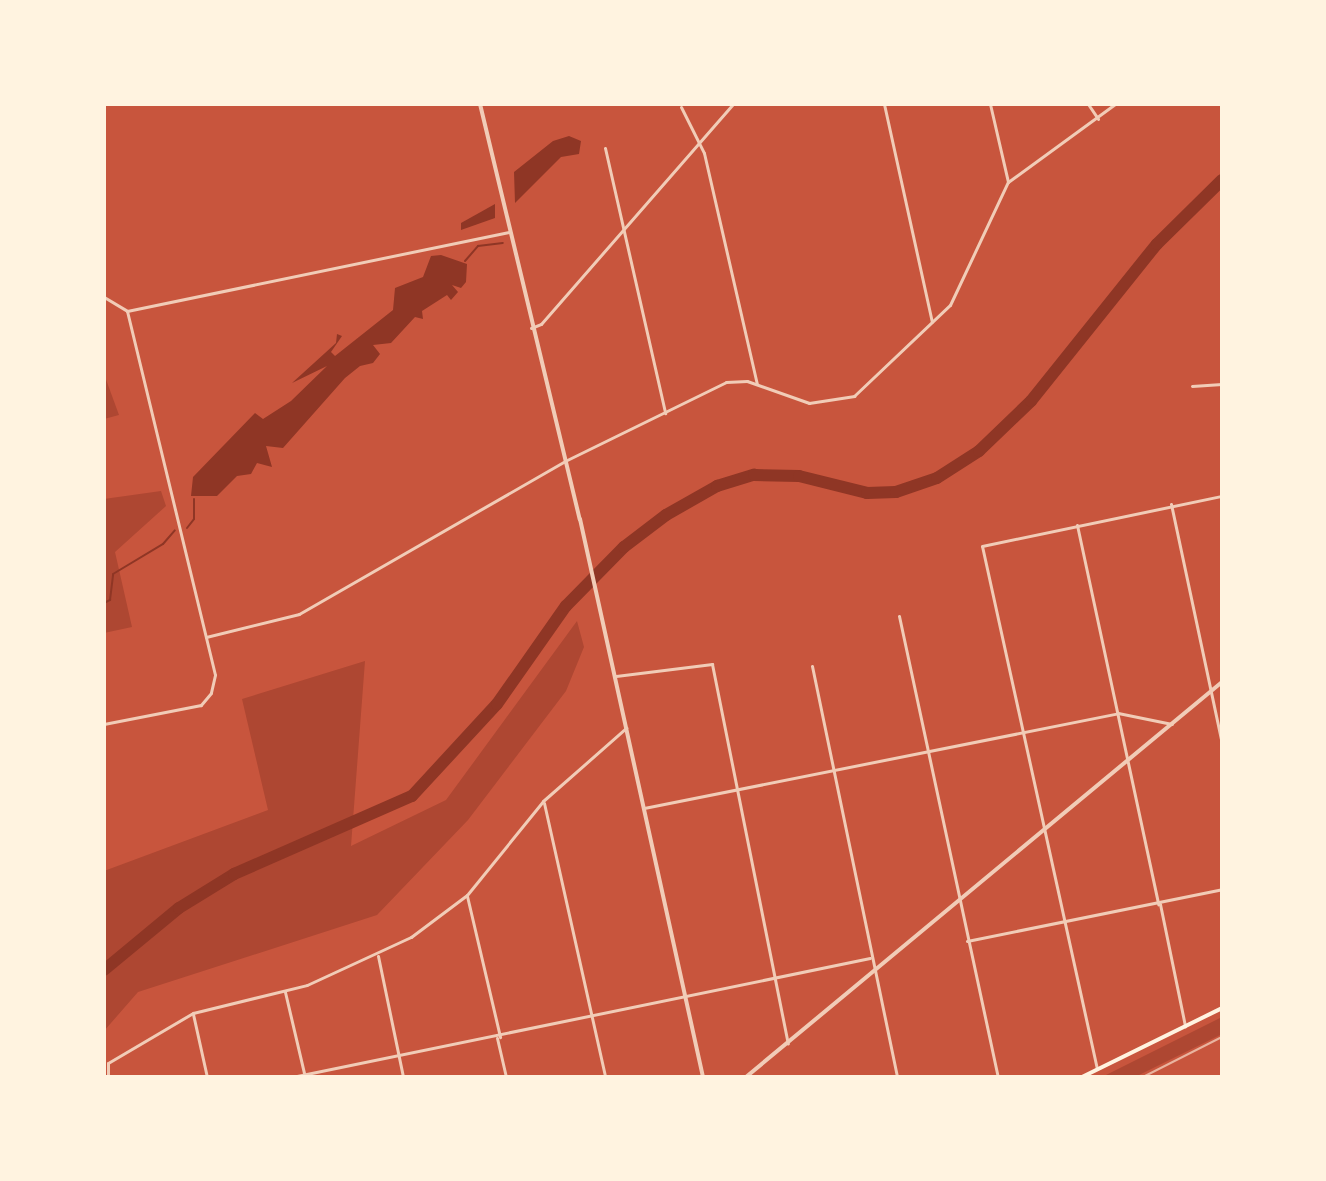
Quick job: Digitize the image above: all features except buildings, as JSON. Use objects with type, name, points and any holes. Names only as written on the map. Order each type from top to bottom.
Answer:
[{"type":"main road","points":[[1082,1077],[1222,1008]]},
{"type":"street","points":[[480,104],[531,328],[580,519],[703,1077]]},
{"type":"street","points":[[531,328],[541,324],[622,227],[733,104]]},
{"type":"street","points":[[884,104],[932,322]]},
{"type":"street","points":[[990,104],[1008,182]]},
{"type":"street","points":[[1088,104],[1098,119]]},
{"type":"street","points":[[206,637],[299,614],[565,461],[726,382],[758,385],[809,403],[839,402],[854,396],[961,290],[1008,182],[1115,104]]},
{"type":"street","points":[[681,107],[698,141],[758,385]]},
{"type":"street","points":[[605,148],[665,413]]},
{"type":"street","points":[[104,297],[127,311],[509,232]]},
{"type":"street","points":[[104,724],[201,705],[211,693],[215,675],[127,311]]},
{"type":"street","points":[[1192,386],[1222,384]]},
{"type":"street","points":[[1097,1069],[1061,922],[982,546],[1171,504],[1222,496]]},
{"type":"street","points":[[1171,504],[1222,743]]},
{"type":"street","points":[[1077,525],[1185,1026]]},
{"type":"street","points":[[899,616],[998,1077]]},
{"type":"street","points":[[614,676],[712,664],[736,790],[778,978],[788,1043]]},
{"type":"street","points":[[812,666],[873,974],[897,1077]]},
{"type":"street","points":[[746,1077],[1222,682]]},
{"type":"street","points":[[644,808],[1118,713],[1172,724]]},
{"type":"street","points":[[108,1077],[108,1063],[193,1013],[285,992],[378,956],[467,895],[543,801],[626,728]]},
{"type":"street","points":[[543,801],[605,1077]]},
{"type":"street","points":[[967,941],[1222,889]]},
{"type":"street","points":[[467,895],[506,1077]]},
{"type":"street","points":[[378,956],[403,1077]]},
{"type":"street","points":[[292,1077],[499,1037],[870,958]]},
{"type":"street","points":[[285,992],[305,1076]]},
{"type":"street","points":[[193,1013],[207,1077]]},
{"type":"shaded area","points":[[569,136],[581,141],[579,154],[561,157],[515,203],[514,172],[553,141]]},
{"type":"shaded area","points":[[495,204],[495,218],[461,230],[461,223]]},
{"type":"shaded area","points":[[441,255],[467,264],[466,282],[461,288],[452,285],[458,292],[451,300],[447,295],[422,311],[423,319],[415,317],[391,343],[373,345],[380,354],[373,363],[360,366],[345,378],[283,448],[266,446],[272,467],[257,463],[251,474],[237,476],[217,496],[191,496],[193,477],[255,413],[263,419],[291,401],[327,366],[292,383],[336,343],[337,334],[342,336],[331,352],[335,356],[393,310],[395,288],[423,277],[431,256]]},
{"type":"shaded area","points":[[104,374],[119,415],[104,419]]},
{"type":"shaded area","points":[[161,491],[166,506],[115,552],[132,627],[104,633],[104,499]]},
{"type":"shaded area","points":[[577,621],[584,647],[566,691],[468,820],[377,915],[138,992],[104,1031],[104,871],[268,810],[242,699],[365,661],[351,846],[446,800]]},
{"type":"shaded area","points":[[1222,1017],[1222,1034],[1135,1077],[1102,1077]]},
{"type":"waterway","points":[[104,970],[179,908],[234,874],[412,796],[497,704],[566,606],[624,547],[666,515],[717,486],[754,475],[799,476],[867,493],[896,492],[937,478],[979,451],[1031,401],[1157,244],[1222,180]]},
{"type":"waterway","points":[[465,261],[478,246],[503,243]]},
{"type":"waterway","points":[[187,528],[194,519],[194,499]]},
{"type":"waterway","points":[[104,603],[110,600],[113,574],[163,544],[175,530]]},
{"type":"railway","points":[[1143,1077],[1222,1037]]}]
